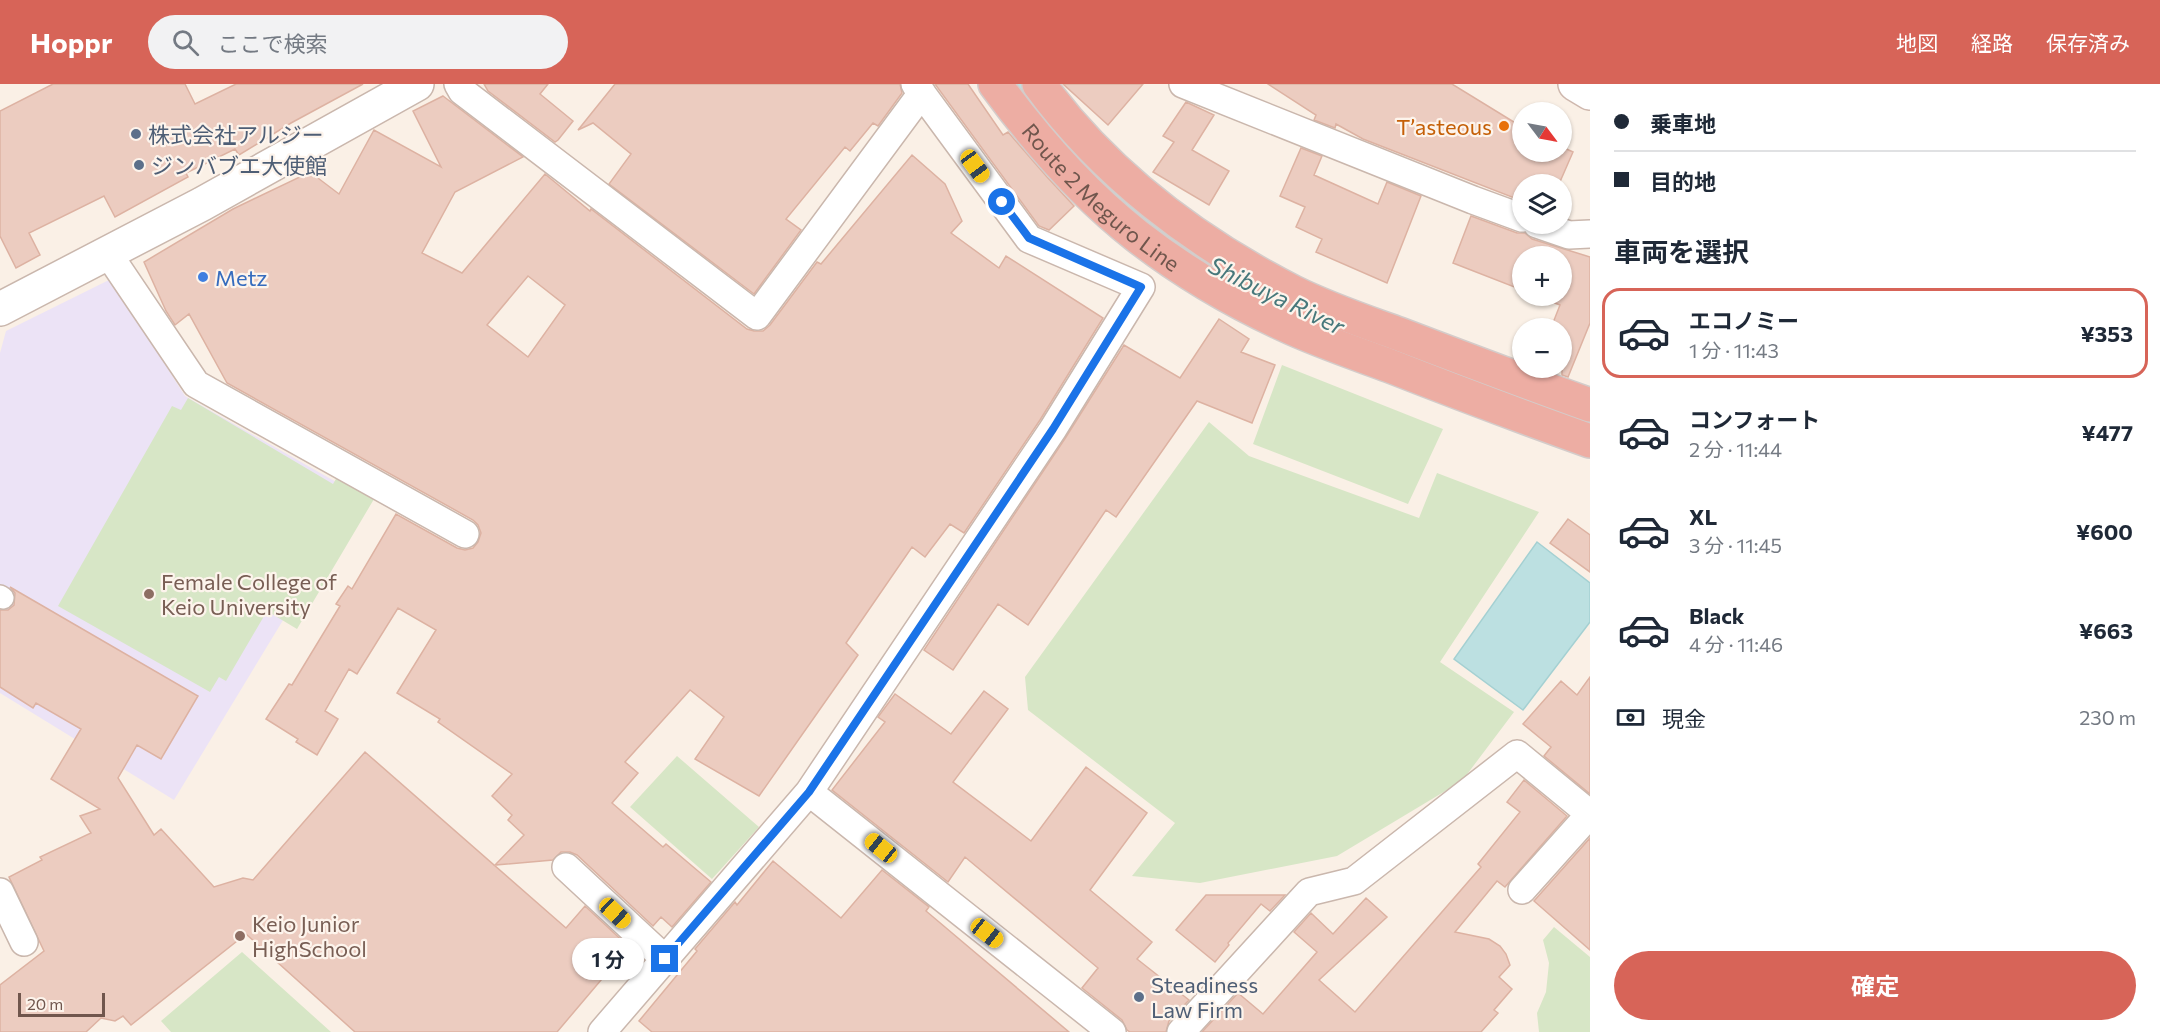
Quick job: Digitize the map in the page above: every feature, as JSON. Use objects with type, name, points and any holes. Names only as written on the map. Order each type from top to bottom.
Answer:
[{"type":"highway","name":"Route 2 Meguro Line","points":[[995,84],[1060,165],[1098,202],[1136,235],[1173,262],[1224,293],[1285,325],[1453,391],[1590,441]]},
{"type":"highway","name":"Route 2 Meguro Line","points":[[1039,84],[1086,140],[1123,176],[1195,234],[1242,265],[1296,293],[1354,317],[1590,405]]},
{"type":"street","points":[[0,309],[202,204],[417,84]]},
{"type":"street","points":[[458,84],[462,91],[757,316],[919,89],[1029,238],[1141,287],[1053,429],[809,792],[602,1032]]},
{"type":"street","points":[[1183,84],[1512,214]]},
{"type":"street","points":[[1575,84],[1590,93]]},
{"type":"street","points":[[1566,234],[1590,234]]},
{"type":"street","points":[[107,252],[196,384],[465,534]]},
{"type":"street","points":[[1181,1032],[1309,892],[1354,881],[1517,754],[1590,814],[1522,891]]},
{"type":"street","points":[[809,792],[1112,1032]]},
{"type":"street","points":[[566,867],[665,959]]},
{"type":"street","points":[[0,892],[24,942]]},
{"type":"shaded area","name":"Female College of Keio University","points":[[111,279],[185,396],[359,495],[174,800],[0,693],[0,353],[6,331]]},
{"type":"green space","points":[[1282,365],[1443,429],[1408,504],[1253,444]]},
{"type":"green space","points":[[188,398],[333,484],[340,472],[377,494],[297,629],[267,611],[226,681],[219,677],[210,692],[58,606],[172,406],[181,410]]},
{"type":"green space","points":[[1209,422],[1249,456],[1419,518],[1437,473],[1539,512],[1440,662],[1514,712],[1462,781],[1337,856],[1200,883],[1132,876],[1175,823],[1028,710],[1025,677]]},
{"type":"green space","points":[[677,756],[759,827],[712,879],[630,807]]},
{"type":"green space","points":[[1554,927],[1590,957],[1590,1032],[1539,1032],[1537,1013],[1546,992],[1549,963],[1543,940]]},
{"type":"green space","points":[[242,952],[331,1032],[171,1032],[161,1021]]},
{"type":"water","points":[[1537,542],[1590,583],[1590,622],[1523,710],[1454,659]]},
{"type":"building","points":[[53,84],[185,84],[195,104],[236,84],[363,84],[291,123],[239,155],[235,149],[186,173],[188,177],[115,217],[104,196],[29,233],[40,255],[16,268],[0,236],[0,111]]},
{"type":"building","points":[[484,84],[548,84],[540,94],[573,121],[555,142],[488,91]]},
{"type":"building","points":[[615,84],[900,84],[902,93],[878,126],[873,123],[850,151],[845,147],[786,219],[801,230],[754,294],[609,184],[631,154],[593,123],[578,130]]},
{"type":"building","points":[[935,84],[968,84],[1003,135],[1008,132],[1074,206],[1049,230],[1039,226]]},
{"type":"building","points":[[1063,84],[1143,84],[1108,125]]},
{"type":"building","points":[[1268,84],[1452,84],[1512,121],[1512,162],[1569,162],[1563,174],[1512,174],[1512,197],[1363,139],[1336,124],[1335,128],[1314,120],[1316,115]]},
{"type":"building","points":[[443,96],[523,157],[455,192],[422,253],[462,273],[545,174],[590,211],[591,209],[747,329],[763,331],[770,325],[817,262],[821,264],[912,155],[945,184],[962,221],[951,233],[999,268],[1006,256],[1103,318],[1040,420],[964,533],[950,524],[925,557],[912,547],[846,643],[858,655],[759,796],[695,759],[724,717],[690,690],[625,762],[638,773],[612,803],[663,847],[666,844],[711,882],[672,927],[661,917],[653,926],[577,855],[570,852],[561,852],[553,860],[495,865],[524,835],[508,820],[512,815],[492,796],[512,774],[438,722],[440,719],[397,693],[436,630],[398,608],[357,674],[349,669],[325,711],[338,719],[317,755],[296,742],[298,739],[266,719],[289,684],[292,685],[340,606],[336,604],[348,586],[352,589],[396,514],[457,548],[465,550],[473,548],[481,533],[473,520],[227,383],[189,314],[175,325],[166,311],[144,262],[233,209],[310,172],[339,194],[374,130],[441,167],[413,111]],"holes":[[[528,276],[565,305],[528,357],[487,325]]]},
{"type":"building","points":[[1186,102],[1214,115],[1192,150],[1229,171],[1209,205],[1153,172],[1174,142],[1163,136]]},
{"type":"building","points":[[1301,148],[1322,156],[1314,175],[1378,204],[1387,182],[1421,196],[1387,283],[1316,252],[1322,239],[1296,227],[1305,207],[1280,196]]},
{"type":"building","points":[[1471,216],[1512,231],[1512,234],[1526,234],[1532,239],[1555,246],[1512,246],[1512,286],[1453,263]]},
{"type":"building","points":[[1572,251],[1590,257],[1590,323],[1572,367],[1572,318],[1555,318],[1560,306],[1572,306]]},
{"type":"building","points":[[1219,319],[1249,339],[1241,352],[1275,365],[1252,423],[1197,401],[1116,517],[1106,510],[1028,625],[998,604],[953,670],[924,650],[1066,437],[1124,345],[1180,378]]},
{"type":"building","points":[[1568,519],[1590,535],[1590,572],[1550,543]]},
{"type":"building","points":[[10,587],[198,696],[161,759],[137,745],[118,778],[154,835],[161,829],[214,887],[243,878],[253,880],[365,752],[566,928],[585,906],[629,947],[557,1032],[355,1032],[246,934],[131,1025],[123,1016],[115,1021],[101,1018],[86,1032],[0,1032],[0,985],[44,951],[9,877],[42,860],[40,857],[91,833],[80,816],[100,809],[51,779],[81,729],[36,703],[33,708],[0,687],[0,610],[8,610],[14,605],[15,593]]},
{"type":"building","points":[[1590,677],[1590,794],[1544,756],[1551,747],[1523,724],[1561,681],[1577,695]]},
{"type":"building","points":[[984,691],[1008,709],[953,782],[1031,841],[1086,767],[1147,813],[1090,890],[1152,942],[1137,959],[1189,1000],[1169,1021],[1166,1032],[1130,1032],[1127,1030],[1122,1020],[1082,988],[1098,968],[965,857],[948,882],[832,790],[885,722],[878,717],[895,694],[951,734]]},
{"type":"building","points":[[1524,780],[1567,816],[1505,887],[1497,881],[1455,932],[1489,939],[1500,946],[1510,965],[1499,977],[1512,989],[1494,1010],[1498,1013],[1481,1032],[1202,1032],[1238,993],[1263,1014],[1317,952],[1294,932],[1311,913],[1333,934],[1366,898],[1387,917],[1319,980],[1355,1012],[1481,867],[1478,864],[1520,812],[1507,802]]},
{"type":"building","points":[[1590,838],[1590,950],[1534,901]]},
{"type":"building","points":[[773,861],[841,918],[882,870],[929,907],[926,911],[1069,1032],[652,1032],[639,1021],[697,951],[695,949],[735,902],[737,905]]},
{"type":"building","points":[[1206,895],[1285,895],[1270,911],[1261,904],[1215,962],[1176,930]]},
{"type":"waterway","name":"Shibuya River","points":[[1018,84],[1092,175],[1195,255],[1271,296]]},
{"type":"waterway","name":"Shibuya River","points":[[1454,371],[1590,424]]},
{"type":"place","name":"T’asteous","points":[[1504,126]]},
{"type":"place","name":"株式会社アルジー","points":[[136,134]]},
{"type":"place","name":"ジンバブエ大使館","points":[[139,165]]},
{"type":"place","name":"Metz","points":[[203,277]]},
{"type":"place","name":"Female College of Keio University","points":[[149,594]]},
{"type":"place","name":"Keio Junior HighSchool","points":[[240,936]]},
{"type":"place","name":"Steadiness Law Firm","points":[[1139,997]]},
{"type":"route","points":[[665,959],[809,792],[1053,429],[1141,287],[1029,238],[1002,202]]}]
